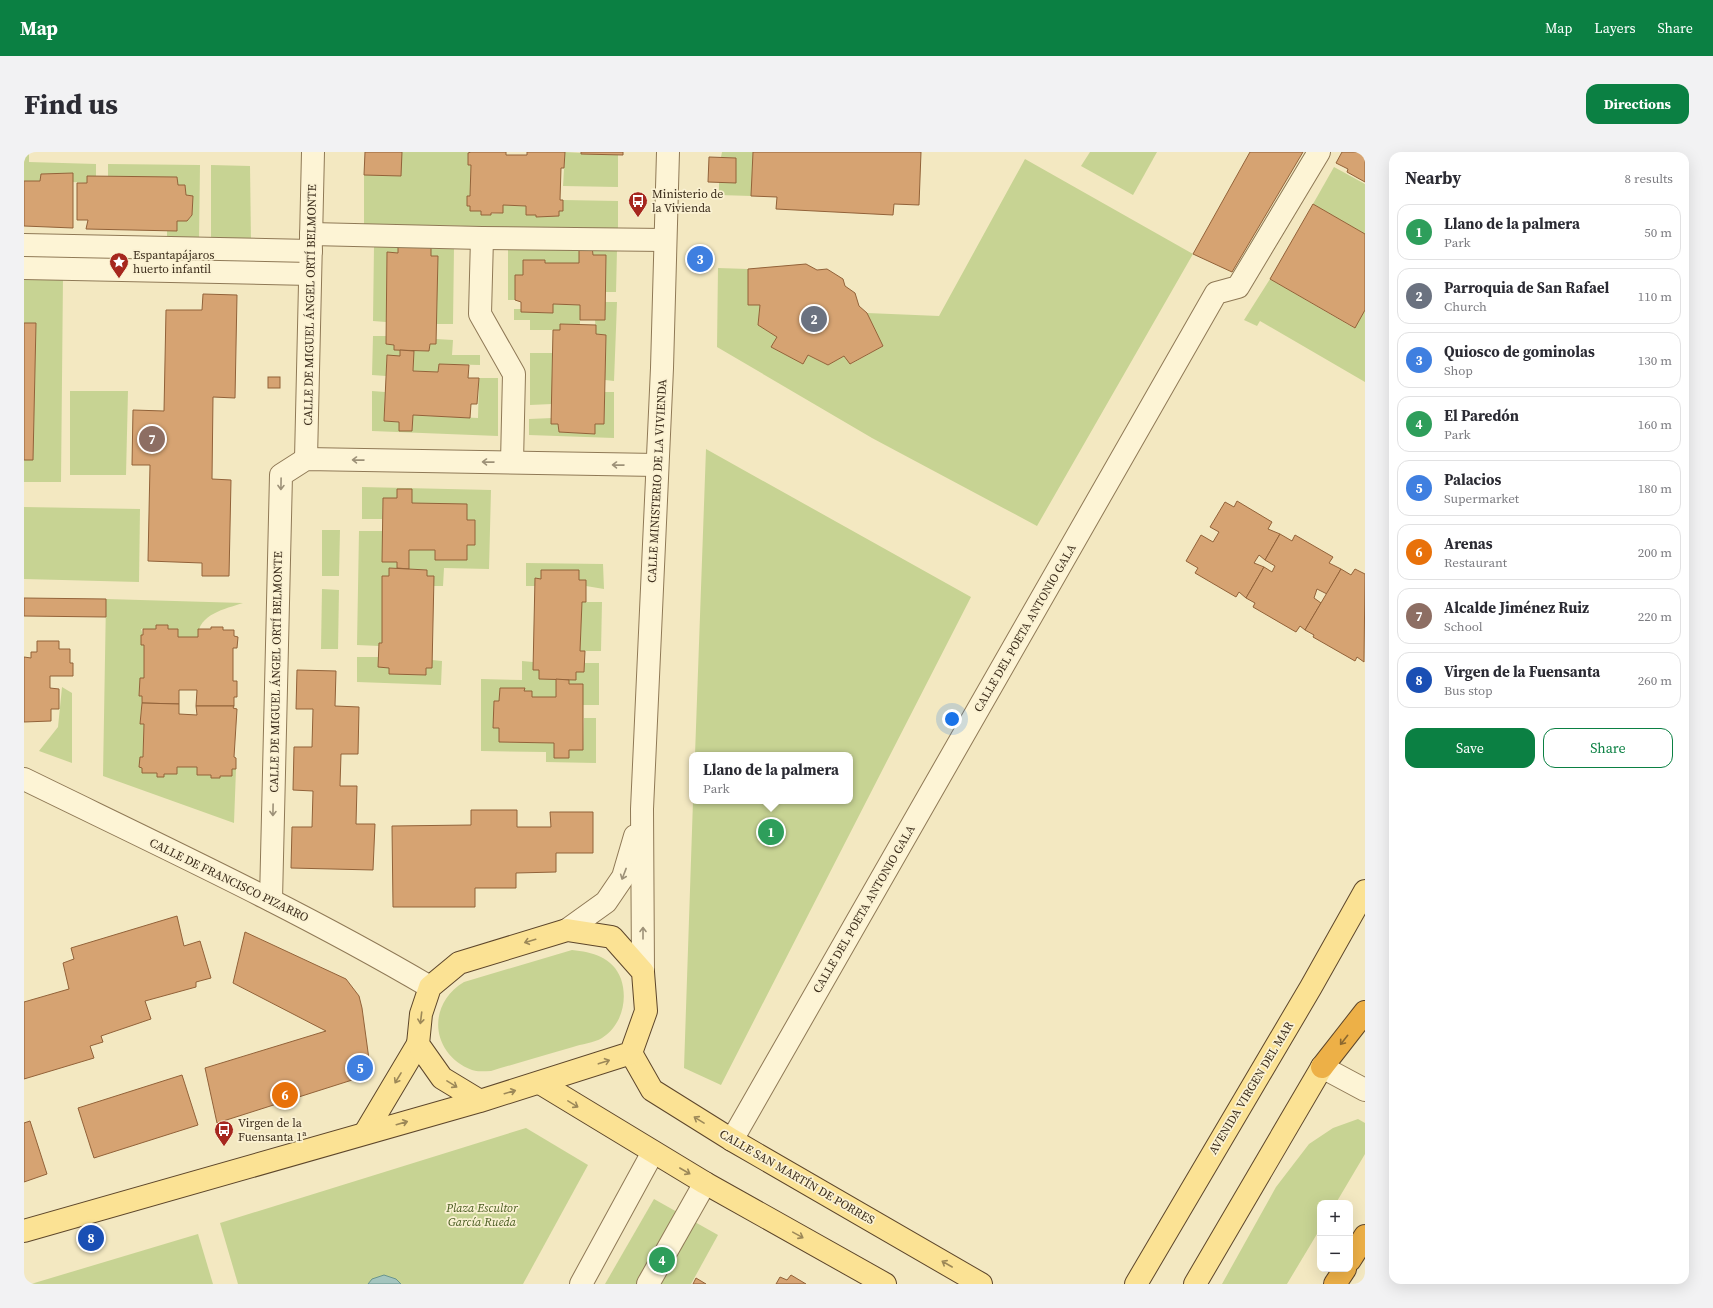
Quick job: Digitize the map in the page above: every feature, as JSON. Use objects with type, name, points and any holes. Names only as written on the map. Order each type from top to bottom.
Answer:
[{"type":"highway","points":[[1322,1067],[1365,1012]]},
{"type":"highway","points":[[1353,1255],[1365,1236]]},
{"type":"highway","points":[[1335,1284],[1343,1272]]},
{"type":"main road","name":"AVENIDA VIRGEN DEL MAR","points":[[1136,1284],[1311,987],[1365,891]]},
{"type":"main road","points":[[24,1231],[540,1084],[631,1053],[646,1011],[643,972],[612,937],[567,930],[459,963],[430,987],[421,1014],[418,1044],[365,1133]]},
{"type":"main road","points":[[418,1044],[442,1078],[480,1101]]},
{"type":"main road","name":"CALLE SAN MARTÍN DE PORRES","points":[[631,1053],[652,1090],[732,1140],[981,1284]]},
{"type":"main road","points":[[1195,1284],[1322,1067]]},
{"type":"main road","points":[[540,1084],[705,1183],[885,1284]]},
{"type":"street","name":"CALLE DE MIGUEL ÁNGEL ORTÍ BELMONTE","points":[[271,900],[281,475],[306,459],[313,152]]},
{"type":"street","name":"CALLE MINISTERIO DE LA VIVIENDA","points":[[643,972],[642,809],[657,466],[668,152]]},
{"type":"street","name":"CALLE DEL POETA ANTONIO GALA","points":[[732,1140],[1216,293],[1238,287],[1319,152]]},
{"type":"street","points":[[482,238],[480,314],[514,374],[512,462]]},
{"type":"street","points":[[46,268],[38,241],[162,242],[222,249],[311,242],[482,238],[665,240]]},
{"type":"street","points":[[101,241],[102,269]]},
{"type":"street","points":[[162,242],[162,270]]},
{"type":"street","points":[[222,249],[222,272]]},
{"type":"street","points":[[24,268],[310,274]]},
{"type":"street","points":[[306,459],[657,466]]},
{"type":"street","name":"CALLE DE FRANCISCO PIZARRO","points":[[24,779],[271,900],[368,950],[430,987]]},
{"type":"street","name":"CALLE MINISTERIO DE LA VIVIENDA","points":[[567,930],[606,902],[623,878],[642,809]]},
{"type":"street","points":[[1322,1067],[1365,1090]]},
{"type":"street","points":[[581,1284],[653,1152]]},
{"type":"street","points":[[648,1284],[705,1183]]},
{"type":"green space","points":[[24,152],[29,152],[29,162],[96,164],[96,176],[87,176],[87,183],[73,182],[73,173],[41,174],[40,181],[24,181]]},
{"type":"green space","points":[[402,152],[471,152],[468,153],[468,165],[471,165],[470,196],[467,196],[467,206],[470,206],[470,211],[481,211],[481,215],[503,213],[503,205],[526,206],[526,215],[536,215],[536,217],[559,216],[559,211],[563,210],[563,200],[618,201],[618,231],[436,225],[364,227],[364,175]]},
{"type":"green space","points":[[565,152],[618,155],[618,187],[563,186]]},
{"type":"green space","points":[[722,152],[753,152],[751,196],[719,195],[719,182],[736,182],[736,158],[721,157]]},
{"type":"green space","points":[[1090,152],[1157,152],[1133,195],[1081,166]]},
{"type":"green space","points":[[1025,159],[1193,254],[1037,526],[872,438],[717,347],[718,268],[748,269],[748,305],[760,305],[758,325],[777,337],[771,347],[803,364],[808,355],[828,365],[844,356],[851,364],[883,346],[867,313],[939,316]]},
{"type":"green space","points":[[108,164],[200,165],[199,242],[167,241],[167,231],[177,231],[177,221],[187,221],[192,215],[193,197],[186,195],[185,185],[178,185],[177,177],[108,176]]},
{"type":"green space","points":[[211,165],[250,166],[251,243],[211,241]]},
{"type":"green space","points":[[1334,167],[1365,184],[1365,234],[1313,204]]},
{"type":"green space","points":[[374,246],[398,247],[398,253],[387,252],[386,322],[373,321]]},
{"type":"green space","points":[[508,247],[579,248],[579,263],[545,263],[523,260],[523,275],[515,275],[515,300],[508,300]]},
{"type":"green space","points":[[431,248],[454,248],[453,324],[436,324],[438,256],[431,256]]},
{"type":"green space","points":[[593,250],[617,250],[616,292],[606,292],[606,255],[593,255]]},
{"type":"green space","points":[[24,275],[63,276],[61,482],[24,482],[24,460],[33,460],[36,323],[24,323]]},
{"type":"green space","points":[[1270,279],[1354,328],[1365,310],[1365,382],[1260,321],[1257,326],[1244,320]]},
{"type":"green space","points":[[605,302],[617,302],[614,381],[605,380],[606,335],[596,334],[595,320],[605,320]]},
{"type":"green space","points":[[553,304],[580,305],[580,324],[560,324],[560,330],[530,330],[530,320],[514,320],[514,309],[521,309],[521,312],[552,313]]},
{"type":"green space","points":[[373,336],[386,336],[386,344],[394,345],[394,350],[400,350],[400,356],[387,356],[386,376],[372,375]]},
{"type":"green space","points":[[436,339],[453,340],[452,355],[480,355],[480,365],[439,364],[438,372],[413,371],[414,351],[429,351],[430,344],[436,344]]},
{"type":"green space","points":[[530,353],[552,353],[552,404],[530,405]]},
{"type":"green space","points":[[479,378],[498,378],[498,436],[372,431],[372,391],[385,392],[384,421],[399,422],[399,430],[412,431],[413,415],[478,418]]},
{"type":"green space","points":[[70,391],[128,391],[126,475],[70,475]]},
{"type":"green space","points":[[605,392],[614,392],[614,438],[529,435],[529,419],[552,418],[558,424],[559,432],[595,434],[595,424],[604,424]]},
{"type":"green space","points":[[706,449],[971,597],[721,1085],[684,1068],[693,804],[853,804],[853,752],[695,752]]},
{"type":"green space","points":[[362,487],[491,490],[489,569],[444,568],[443,586],[434,586],[427,576],[427,570],[409,569],[409,550],[435,550],[435,560],[467,560],[467,545],[475,520],[467,520],[412,503],[412,489],[397,489],[397,498],[383,498],[382,519],[362,519]]},
{"type":"green space","points":[[24,507],[140,509],[139,582],[24,579]]},
{"type":"green space","points":[[322,530],[340,530],[339,576],[322,576]]},
{"type":"green space","points":[[359,531],[383,531],[382,562],[397,562],[397,568],[389,568],[389,576],[382,577],[382,643],[379,646],[357,645]]},
{"type":"green space","points":[[526,563],[603,564],[604,589],[586,586],[586,580],[579,580],[578,570],[541,570],[541,579],[535,578],[535,586],[526,586]]},
{"type":"green space","points":[[322,589],[339,590],[338,649],[321,649]]},
{"type":"green space","points":[[106,599],[243,603],[221,610],[207,618],[199,629],[198,637],[178,637],[178,629],[168,629],[167,625],[156,625],[156,629],[141,629],[143,635],[141,635],[141,644],[144,645],[144,678],[140,678],[139,696],[142,696],[140,724],[144,724],[143,757],[140,757],[139,767],[142,768],[142,772],[157,773],[157,777],[164,777],[164,774],[177,774],[177,767],[197,767],[198,775],[211,775],[212,778],[220,778],[220,776],[232,769],[236,769],[234,823],[103,776]]},
{"type":"green space","points":[[582,602],[602,602],[601,651],[580,651]]},
{"type":"green space","points":[[357,657],[379,657],[389,668],[389,674],[426,675],[426,668],[432,660],[442,661],[441,685],[357,682]]},
{"type":"green space","points":[[522,661],[533,662],[533,670],[539,670],[539,679],[556,679],[556,697],[532,697],[532,691],[524,691],[524,688],[500,688],[499,701],[494,702],[493,728],[499,728],[499,742],[554,743],[569,758],[569,750],[583,750],[584,718],[596,718],[596,763],[546,762],[546,752],[481,751],[481,679],[522,680]]},
{"type":"green space","points":[[584,663],[599,663],[599,705],[583,705],[583,684],[569,684],[569,680],[576,680],[576,672]]},
{"type":"green space","points":[[62,687],[72,693],[72,763],[39,751],[58,727]]},
{"type":"green space","points":[[572,950],[587,952],[601,957],[613,965],[621,979],[624,995],[622,1012],[609,1033],[595,1041],[491,1071],[472,1070],[458,1063],[448,1053],[441,1041],[438,1029],[439,1016],[443,1003],[452,992],[464,982]]},
{"type":"green space","points":[[1358,1119],[1365,1123],[1365,1154],[1338,1200],[1317,1200],[1317,1234],[1287,1284],[1222,1284],[1276,1187],[1309,1144],[1333,1128]]},
{"type":"green space","name":"Plaza Escultor García Rueda","points":[[526,1128],[588,1165],[523,1284],[238,1284],[220,1223]]},
{"type":"green space","points":[[654,1199],[718,1235],[691,1284],[605,1284]]},
{"type":"green space","points":[[198,1234],[213,1284],[31,1284]]},
{"type":"water","points":[[384,1275],[396,1279],[401,1284],[368,1284],[372,1279]]},
{"type":"building","points":[[365,152],[402,152],[401,176],[364,175]]},
{"type":"building","points":[[506,152],[506,155],[527,155],[527,152],[565,152],[564,168],[561,168],[560,200],[563,200],[563,211],[559,211],[559,216],[536,217],[536,215],[526,215],[526,206],[503,205],[503,213],[481,215],[481,211],[470,211],[470,206],[467,206],[467,196],[470,196],[471,165],[468,165],[468,153]]},
{"type":"building","points":[[581,152],[623,152],[623,155],[581,154]]},
{"type":"building","points":[[753,152],[921,152],[919,205],[894,204],[893,215],[776,209],[777,197],[751,196]]},
{"type":"building","points":[[1250,152],[1303,152],[1232,272],[1193,254]]},
{"type":"building","points":[[1342,152],[1365,152],[1365,182],[1347,172],[1348,169],[1336,163]]},
{"type":"building","points":[[709,157],[736,158],[736,183],[708,182]]},
{"type":"building","points":[[73,173],[73,228],[24,226],[24,181],[40,181],[41,174]]},
{"type":"building","points":[[87,176],[177,177],[178,185],[185,185],[186,195],[193,196],[192,215],[187,221],[177,221],[177,231],[86,229],[88,220],[77,220],[77,183],[87,183]]},
{"type":"building","points":[[1313,204],[1365,234],[1365,310],[1355,328],[1270,279]]},
{"type":"building","points":[[398,244],[431,244],[431,256],[438,256],[436,344],[430,344],[429,351],[394,350],[394,345],[386,344],[387,252],[398,253]]},
{"type":"building","points":[[592,246],[593,255],[606,255],[605,320],[580,320],[580,305],[553,304],[553,313],[521,312],[521,302],[515,300],[515,275],[523,275],[523,260],[545,260],[545,263],[579,263],[579,248]]},
{"type":"building","points":[[693,253],[708,254],[707,266],[693,265]]},
{"type":"building","points":[[806,264],[817,270],[827,269],[843,279],[845,286],[855,293],[859,306],[867,313],[883,346],[850,364],[844,356],[828,365],[808,355],[803,364],[771,347],[777,337],[758,325],[760,305],[748,305],[748,269]]},
{"type":"building","points":[[203,294],[237,295],[235,398],[213,397],[212,479],[231,480],[229,576],[202,576],[202,563],[148,561],[150,465],[132,465],[133,410],[164,411],[166,310],[202,310]]},
{"type":"building","points":[[24,323],[36,323],[33,460],[24,460]]},
{"type":"building","points":[[560,324],[596,325],[596,334],[606,335],[604,424],[595,424],[595,434],[559,432],[558,424],[551,424],[553,330],[560,330]]},
{"type":"building","points":[[400,350],[414,351],[413,371],[438,372],[439,364],[469,365],[468,378],[479,378],[477,404],[471,404],[470,418],[413,415],[412,431],[399,431],[399,422],[384,421],[387,355],[400,356]]},
{"type":"building","points":[[268,377],[280,377],[280,388],[268,388]]},
{"type":"building","points":[[397,489],[412,489],[412,503],[467,504],[467,520],[475,520],[475,545],[467,545],[467,560],[435,560],[435,550],[409,550],[409,569],[397,568],[397,562],[382,562],[383,498],[397,498]]},
{"type":"building","points":[[1237,501],[1272,522],[1268,529],[1280,534],[1265,560],[1259,555],[1254,563],[1264,567],[1246,598],[1239,592],[1236,597],[1195,573],[1198,568],[1186,561],[1201,535],[1213,542],[1219,532],[1210,527],[1225,502],[1234,507]]},
{"type":"building","points":[[1280,534],[1292,541],[1295,535],[1333,557],[1329,563],[1341,569],[1327,594],[1317,589],[1314,598],[1321,603],[1305,630],[1300,626],[1296,632],[1253,607],[1255,603],[1246,598],[1264,567],[1272,572],[1275,566],[1265,560]]},
{"type":"building","points":[[389,568],[427,570],[427,576],[434,576],[432,668],[426,668],[426,675],[389,674],[389,668],[378,667],[379,643],[382,643],[382,576],[389,576]]},
{"type":"building","points":[[1341,569],[1351,575],[1355,569],[1365,574],[1364,662],[1357,657],[1355,661],[1313,637],[1314,635],[1305,630]]},
{"type":"building","points":[[541,570],[579,570],[579,580],[586,580],[586,602],[582,602],[580,651],[585,651],[584,672],[576,672],[576,680],[539,679],[539,670],[533,670],[535,578],[541,579]]},
{"type":"building","points":[[24,598],[106,599],[106,617],[24,616]]},
{"type":"building","points":[[156,625],[168,625],[168,629],[178,629],[178,637],[198,637],[198,629],[211,629],[211,627],[223,627],[223,630],[234,630],[234,636],[238,637],[237,648],[233,648],[233,681],[237,681],[237,697],[234,697],[234,706],[196,706],[197,690],[179,690],[179,704],[142,703],[142,696],[139,696],[140,678],[144,678],[144,645],[141,645],[141,635],[143,635],[143,629],[156,629]]},
{"type":"building","points":[[37,641],[59,641],[59,649],[70,649],[70,663],[73,663],[73,676],[50,676],[50,688],[59,689],[59,709],[51,709],[51,721],[24,722],[24,657],[31,658],[31,652],[37,652]]},
{"type":"building","points":[[297,670],[336,671],[335,706],[359,707],[358,754],[341,754],[340,786],[357,786],[356,824],[375,824],[373,870],[291,868],[292,827],[312,827],[313,791],[293,790],[294,747],[312,747],[313,709],[296,709]]},
{"type":"building","points":[[556,679],[569,680],[569,684],[583,684],[583,750],[569,750],[569,758],[554,758],[554,743],[499,742],[499,728],[493,728],[494,701],[499,701],[500,688],[525,688],[524,691],[532,691],[532,697],[556,697]]},
{"type":"building","points":[[142,703],[179,704],[179,714],[197,715],[196,706],[234,706],[233,708],[237,709],[234,757],[236,758],[236,769],[232,769],[232,776],[211,778],[211,775],[197,775],[197,767],[177,767],[177,774],[164,774],[164,777],[157,777],[157,773],[142,773],[142,768],[139,767],[140,757],[143,757],[144,724],[140,724]]},
{"type":"building","points":[[471,810],[517,810],[517,827],[551,827],[550,812],[593,812],[593,853],[556,853],[556,872],[516,873],[516,888],[475,888],[475,907],[393,907],[392,826],[471,825]]},
{"type":"building","points":[[177,916],[184,946],[200,941],[211,978],[196,982],[196,987],[145,1001],[151,1019],[101,1036],[103,1042],[90,1046],[94,1058],[24,1079],[24,1002],[69,989],[63,963],[74,959],[71,948]]},
{"type":"building","points":[[245,932],[346,979],[359,996],[371,1074],[217,1123],[205,1068],[326,1031],[233,983]]},
{"type":"building","points":[[182,1075],[198,1125],[94,1158],[78,1108]]},
{"type":"building","points":[[30,1121],[47,1174],[24,1182],[24,1123]]},
{"type":"building","points":[[791,1275],[806,1284],[776,1284],[780,1277],[787,1280]]},
{"type":"building","points":[[696,1278],[706,1284],[693,1284]]},
{"type":"place","name":"Ministerio de la Vivienda","points":[[638,218]]},
{"type":"place","name":"Quiosco de gominolas","points":[[700,259]]},
{"type":"place","name":"Espantapájaros huerto infantil","points":[[119,279]]},
{"type":"place","name":"Parroquia de San Rafael","points":[[814,319]]},
{"type":"place","name":"Alcalde Jiménez Ruiz","points":[[152,439]]},
{"type":"place","name":"Llano de la palmera","points":[[771,832]]},
{"type":"place","name":"Palacios","points":[[360,1068]]},
{"type":"place","name":"Arenas","points":[[285,1095]]},
{"type":"place","name":"Virgen de la Fuensanta 1ª","points":[[224,1147]]},
{"type":"place","name":"Virgen de la Fuensanta","points":[[91,1238]]},
{"type":"place","name":"El Paredón","points":[[662,1260]]}]
